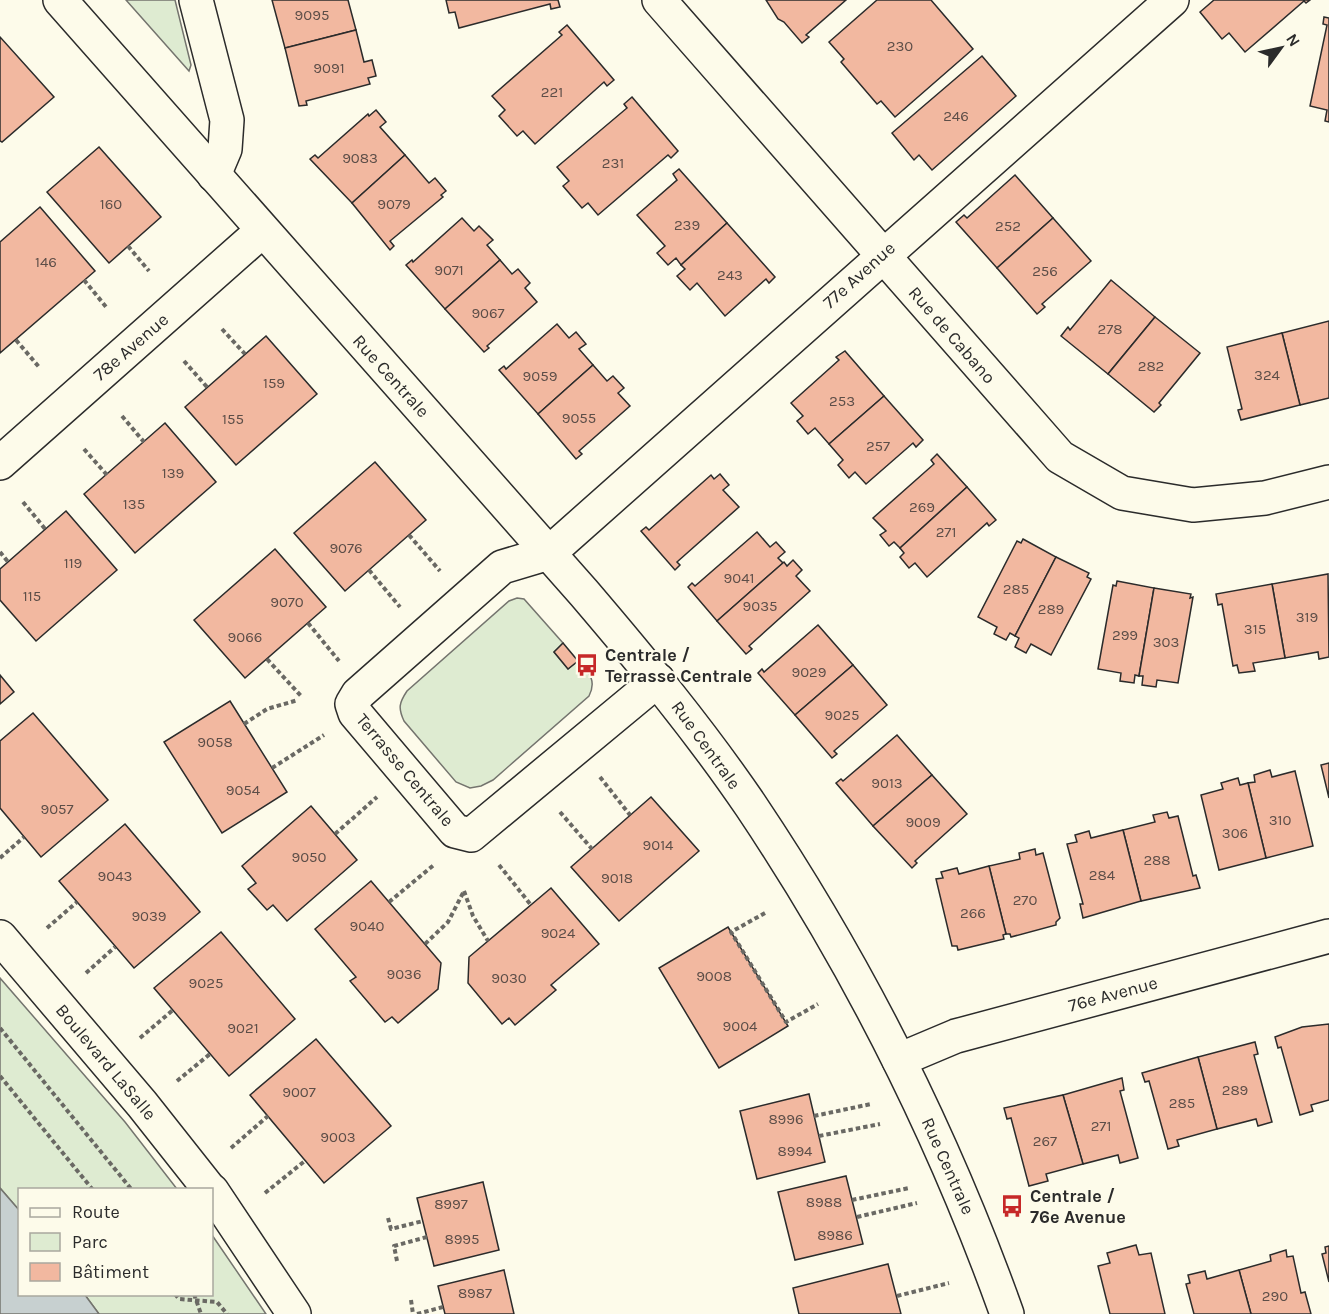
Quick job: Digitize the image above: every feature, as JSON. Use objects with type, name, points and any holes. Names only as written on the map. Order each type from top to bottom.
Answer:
[{"type":"street","name":"Rue Centrale","points":[[60,0],[549,553],[658,680],[750,805],[781,853],[899,1060],[963,1198],[1007,1314]]},
{"type":"street","points":[[196,0],[227,120],[225,149],[214,175]]},
{"type":"street","name":"Rue de Cabano","points":[[659,0],[1060,457],[1122,493],[1193,505],[1264,498],[1329,482]]},
{"type":"street","name":"77e Avenue","points":[[549,553],[882,255],[1172,0]]},
{"type":"street","name":"78e Avenue","points":[[0,463],[262,231]]},
{"type":"street","name":"Terrasse Centrale","points":[[549,553],[502,567],[354,699],[352,704],[355,713],[425,795],[460,834],[476,833],[658,680]]},
{"type":"street","name":"76e Avenue","points":[[899,1060],[956,1036],[1329,936]]},
{"type":"street","name":"Boulevard LaSalle","points":[[0,937],[209,1188]]},
{"type":"street","name":"Boulevard LaSalle","points":[[213,1193],[294,1314]]},
{"type":"path","points":[[128,246],[149,271]]},
{"type":"path","points":[[84,280],[107,308]]},
{"type":"path","points":[[222,329],[244,354]]},
{"type":"path","points":[[16,340],[39,367]]},
{"type":"path","points":[[184,361],[207,387]]},
{"type":"path","points":[[122,416],[144,442]]},
{"type":"path","points":[[84,449],[107,475]]},
{"type":"path","points":[[22,502],[46,530]]},
{"type":"path","points":[[409,535],[440,571]]},
{"type":"path","points":[[0,552],[8,562]]},
{"type":"path","points":[[369,570],[400,607]]},
{"type":"path","points":[[308,623],[339,661]]},
{"type":"path","points":[[244,724],[267,709],[299,698],[267,659]]},
{"type":"path","points":[[272,768],[324,735]]},
{"type":"path","points":[[600,777],[630,815]]},
{"type":"path","points":[[335,834],[377,796]]},
{"type":"path","points":[[560,812],[592,849]]},
{"type":"path","points":[[0,858],[24,837]]},
{"type":"path","points":[[389,902],[435,864]]},
{"type":"path","points":[[499,865],[531,905]]},
{"type":"path","points":[[425,944],[448,922],[464,891],[473,916],[488,941]]},
{"type":"path","points":[[48,928],[77,902]]},
{"type":"path","points":[[765,912],[731,932],[786,1022],[818,1004]]},
{"type":"path","points":[[86,973],[115,947]]},
{"type":"path","points":[[140,1038],[173,1010]]},
{"type":"path","points":[[0,1028],[130,1188]]},
{"type":"path","points":[[177,1081],[210,1054]]},
{"type":"path","points":[[0,1076],[91,1188]]},
{"type":"path","points":[[814,1116],[871,1104]]},
{"type":"path","points":[[231,1148],[268,1116]]},
{"type":"path","points":[[819,1136],[880,1124]]},
{"type":"path","points":[[265,1193],[306,1160]]},
{"type":"path","points":[[852,1200],[909,1188]]},
{"type":"path","points":[[856,1218],[917,1203]]},
{"type":"path","points":[[388,1218],[391,1229],[423,1221]]},
{"type":"path","points":[[397,1262],[394,1246],[427,1237]]},
{"type":"path","points":[[897,1296],[949,1283]]},
{"type":"path","points":[[177,1296],[179,1299],[197,1302],[209,1299],[217,1302],[227,1314]]},
{"type":"path","points":[[195,1296],[201,1314]]},
{"type":"path","points":[[411,1300],[413,1314]]},
{"type":"path","points":[[417,1314],[443,1307]]},
{"type":"green space","points":[[126,0],[175,0],[191,65],[189,71]]},
{"type":"green space","points":[[517,598],[524,599],[563,643],[554,652],[568,669],[578,661],[585,669],[591,677],[591,690],[589,696],[493,780],[470,788],[456,782],[404,721],[400,709],[401,702],[407,691],[509,601]]},
{"type":"green space","points":[[0,978],[125,1122],[176,1188],[18,1188],[18,1209],[0,1188]]},
{"type":"green space","points":[[213,1236],[266,1314],[99,1314],[86,1296],[213,1296]]},
{"type":"shaded area","points":[[0,1188],[18,1209],[18,1296],[86,1296],[99,1314],[0,1314]]},
{"type":"building","points":[[272,0],[348,0],[356,30],[285,48]]},
{"type":"building","points":[[446,0],[558,0],[560,7],[551,9],[550,4],[459,28],[455,12],[449,13]]},
{"type":"building","points":[[766,0],[846,0],[806,35],[809,37],[802,43],[784,22],[778,19]]},
{"type":"building","points":[[877,0],[931,0],[973,49],[895,117],[881,101],[877,104],[841,62],[844,59],[829,42]]},
{"type":"building","points":[[1214,0],[1310,0],[1306,3],[1304,1],[1245,52],[1229,33],[1222,39],[1200,12]]},
{"type":"building","points":[[1324,17],[1329,18],[1329,122],[1325,121],[1327,110],[1310,106],[1327,25],[1323,24]]},
{"type":"building","points":[[567,25],[614,80],[607,86],[604,82],[535,144],[523,131],[517,136],[499,116],[505,110],[492,96],[562,35],[559,32]]},
{"type":"building","points":[[356,30],[364,62],[372,60],[376,76],[368,78],[370,84],[306,101],[307,105],[299,106],[285,48]]},
{"type":"building","points":[[0,37],[54,97],[2,142],[0,141]]},
{"type":"building","points":[[982,56],[1016,96],[932,170],[919,155],[914,160],[892,133]]},
{"type":"building","points":[[632,97],[678,151],[671,158],[668,155],[598,215],[588,203],[582,208],[563,186],[569,181],[557,167],[627,108],[624,104]]},
{"type":"building","points":[[376,110],[386,122],[380,127],[405,155],[352,203],[310,159],[315,155],[318,158],[368,114],[369,116]]},
{"type":"building","points":[[99,147],[161,217],[109,263],[47,192]]},
{"type":"building","points":[[405,155],[429,183],[435,178],[446,191],[441,195],[443,197],[390,241],[394,246],[390,250],[352,203]]},
{"type":"building","points":[[679,169],[727,223],[681,265],[676,258],[668,265],[657,253],[665,246],[637,215],[677,180],[673,174]]},
{"type":"building","points":[[1015,175],[1053,218],[997,268],[956,222],[964,215],[967,218]]},
{"type":"building","points":[[40,207],[95,271],[0,353],[0,242]]},
{"type":"building","points":[[462,218],[474,231],[479,226],[493,240],[487,245],[500,260],[445,309],[406,265],[412,260],[413,262]]},
{"type":"building","points":[[1053,218],[1091,261],[1042,304],[1045,307],[1037,314],[997,268]]},
{"type":"building","points":[[727,223],[775,277],[769,283],[766,279],[725,316],[697,283],[690,290],[677,276],[685,269],[681,265]]},
{"type":"building","points":[[500,260],[512,274],[518,269],[530,283],[525,288],[537,302],[487,346],[489,348],[484,352],[445,309]]},
{"type":"building","points":[[1111,280],[1155,317],[1108,374],[1061,336],[1068,327],[1070,330]]},
{"type":"building","points":[[1155,317],[1200,353],[1154,412],[1108,374]]},
{"type":"building","points":[[1329,321],[1329,398],[1300,405],[1282,333]]},
{"type":"building","points":[[557,324],[569,338],[576,332],[586,344],[579,349],[593,365],[538,414],[499,370],[504,366],[506,369]]},
{"type":"building","points":[[1282,333],[1300,405],[1241,420],[1238,410],[1242,409],[1227,347]]},
{"type":"building","points":[[266,336],[317,394],[236,465],[185,407]]},
{"type":"building","points":[[845,351],[884,396],[829,444],[815,428],[808,434],[797,421],[803,416],[791,403],[839,360],[836,357]]},
{"type":"building","points":[[593,365],[607,381],[613,376],[624,388],[618,393],[630,406],[579,451],[582,454],[576,459],[538,414]]},
{"type":"building","points":[[884,396],[923,440],[916,447],[913,443],[866,484],[855,472],[849,478],[838,465],[843,460],[829,444]]},
{"type":"building","points":[[165,423],[216,482],[135,553],[84,494]]},
{"type":"building","points":[[937,454],[967,487],[900,548],[894,542],[889,546],[880,535],[886,531],[873,518],[934,464],[931,460]]},
{"type":"building","points":[[375,462],[426,520],[345,591],[294,533]]},
{"type":"building","points":[[720,474],[729,485],[723,490],[739,507],[677,562],[680,565],[675,570],[641,531],[646,527],[649,530],[711,475],[714,479]]},
{"type":"building","points":[[967,487],[996,520],[989,526],[987,523],[927,577],[915,563],[909,568],[900,557],[904,553],[900,548]]},
{"type":"building","points":[[66,511],[117,570],[36,641],[0,600],[0,569]]},
{"type":"building","points":[[757,532],[770,547],[776,542],[785,552],[778,558],[783,563],[717,621],[688,587],[692,583],[695,586]]},
{"type":"building","points":[[1023,539],[1056,557],[1015,636],[1010,633],[1006,640],[994,634],[997,627],[978,617],[1017,541],[1021,543]]},
{"type":"building","points":[[275,549],[326,607],[245,678],[194,620]]},
{"type":"building","points":[[1056,557],[1089,573],[1087,577],[1091,579],[1051,655],[1031,644],[1026,653],[1015,647],[1019,638],[1015,636]]},
{"type":"building","points":[[793,560],[802,570],[796,576],[810,591],[749,646],[752,649],[746,654],[717,621],[784,562],[787,566]]},
{"type":"building","points":[[1328,574],[1329,657],[1319,659],[1318,652],[1285,658],[1272,584]]},
{"type":"building","points":[[1117,581],[1154,588],[1139,676],[1135,675],[1134,683],[1120,681],[1121,673],[1098,669],[1113,585],[1116,586]]},
{"type":"building","points":[[1272,584],[1285,658],[1253,663],[1255,671],[1239,673],[1237,665],[1233,666],[1222,604],[1218,605],[1216,594]]},
{"type":"building","points":[[1154,588],[1191,594],[1190,598],[1193,597],[1178,683],[1157,680],[1156,687],[1142,685],[1143,676],[1139,676]]},
{"type":"building","points":[[818,625],[853,665],[795,715],[758,673],[762,669],[764,672]]},
{"type":"building","points":[[563,643],[578,661],[568,669],[554,652]]},
{"type":"building","points":[[853,665],[887,705],[834,751],[837,754],[832,758],[795,715]]},
{"type":"building","points":[[0,675],[14,692],[0,704]]},
{"type":"building","points":[[230,701],[287,792],[222,833],[164,742]]},
{"type":"building","points":[[33,713],[108,800],[41,857],[0,808],[0,741]]},
{"type":"building","points":[[897,735],[932,775],[873,826],[836,783],[841,779],[843,781]]},
{"type":"building","points":[[1329,763],[1329,798],[1321,765]]},
{"type":"building","points":[[1270,770],[1272,777],[1295,771],[1313,846],[1266,858],[1248,783],[1255,782],[1254,775]]},
{"type":"building","points":[[932,775],[967,814],[915,861],[917,863],[912,868],[873,826]]},
{"type":"building","points":[[1238,778],[1240,785],[1248,783],[1266,858],[1219,870],[1201,795],[1223,789],[1221,783]]},
{"type":"building","points":[[651,797],[699,851],[619,921],[571,867]]},
{"type":"building","points":[[311,806],[357,860],[287,921],[273,905],[267,910],[248,889],[256,883],[242,866]]},
{"type":"building","points":[[1167,812],[1169,818],[1178,816],[1193,876],[1196,875],[1200,888],[1141,901],[1123,830],[1155,822],[1153,815]]},
{"type":"building","points":[[125,824],[200,912],[134,968],[59,881]]},
{"type":"building","points":[[1123,830],[1141,901],[1083,918],[1080,904],[1083,904],[1067,844],[1077,842],[1075,835],[1089,831],[1091,838]]},
{"type":"building","points":[[1035,849],[1036,855],[1043,853],[1060,918],[1056,925],[1011,937],[1010,934],[1006,934],[989,866],[1020,859],[1019,853]]},
{"type":"building","points":[[989,866],[1006,934],[1003,935],[1004,939],[958,950],[957,946],[952,946],[936,879],[943,878],[941,872],[957,868],[959,874]]},
{"type":"building","points":[[371,881],[441,963],[438,989],[398,1023],[392,1017],[385,1022],[350,981],[356,977],[315,929]]},
{"type":"building","points":[[551,888],[599,944],[551,985],[556,990],[515,1025],[509,1018],[502,1024],[468,983],[469,957]]},
{"type":"building","points":[[728,927],[788,1026],[719,1068],[659,968]]},
{"type":"building","points":[[221,932],[295,1019],[229,1076],[154,988]]},
{"type":"building","points":[[1329,1024],[1329,1100],[1311,1105],[1313,1111],[1300,1115],[1281,1047],[1278,1048],[1275,1037],[1302,1027]]},
{"type":"building","points":[[316,1039],[391,1126],[324,1183],[250,1095]]},
{"type":"building","points":[[1255,1042],[1258,1054],[1254,1055],[1272,1122],[1258,1126],[1256,1119],[1217,1129],[1198,1057]]},
{"type":"building","points":[[1198,1057],[1217,1129],[1177,1140],[1179,1146],[1168,1149],[1149,1081],[1145,1082],[1142,1073]]},
{"type":"building","points":[[1122,1078],[1124,1090],[1120,1091],[1138,1158],[1120,1163],[1118,1155],[1083,1164],[1063,1095]]},
{"type":"building","points":[[809,1094],[825,1162],[757,1179],[740,1111]]},
{"type":"building","points":[[1063,1095],[1083,1164],[1046,1174],[1048,1181],[1029,1186],[1011,1118],[1007,1119],[1004,1108]]},
{"type":"building","points":[[846,1176],[863,1244],[795,1260],[778,1192]]},
{"type":"building","points":[[483,1182],[499,1250],[434,1266],[417,1198]]},
{"type":"building","points":[[1136,1245],[1139,1255],[1151,1253],[1165,1314],[1110,1314],[1098,1266],[1110,1263],[1107,1253]]},
{"type":"building","points":[[1329,1246],[1329,1282],[1322,1254],[1326,1253],[1325,1247]]},
{"type":"building","points":[[1286,1250],[1287,1257],[1293,1256],[1301,1293],[1305,1292],[1311,1314],[1251,1314],[1239,1270],[1271,1261],[1270,1255]]},
{"type":"building","points":[[888,1264],[901,1314],[799,1314],[793,1288]]},
{"type":"building","points":[[504,1270],[514,1314],[445,1314],[438,1286]]},
{"type":"building","points":[[1239,1270],[1251,1314],[1194,1314],[1186,1284],[1190,1283],[1188,1275],[1205,1271],[1207,1279]]},
{"type":"place","name":"Centrale / Terrasse Centrale","points":[[587,665]]},
{"type":"place","name":"Centrale / 76e Avenue","points":[[1012,1206]]}]
